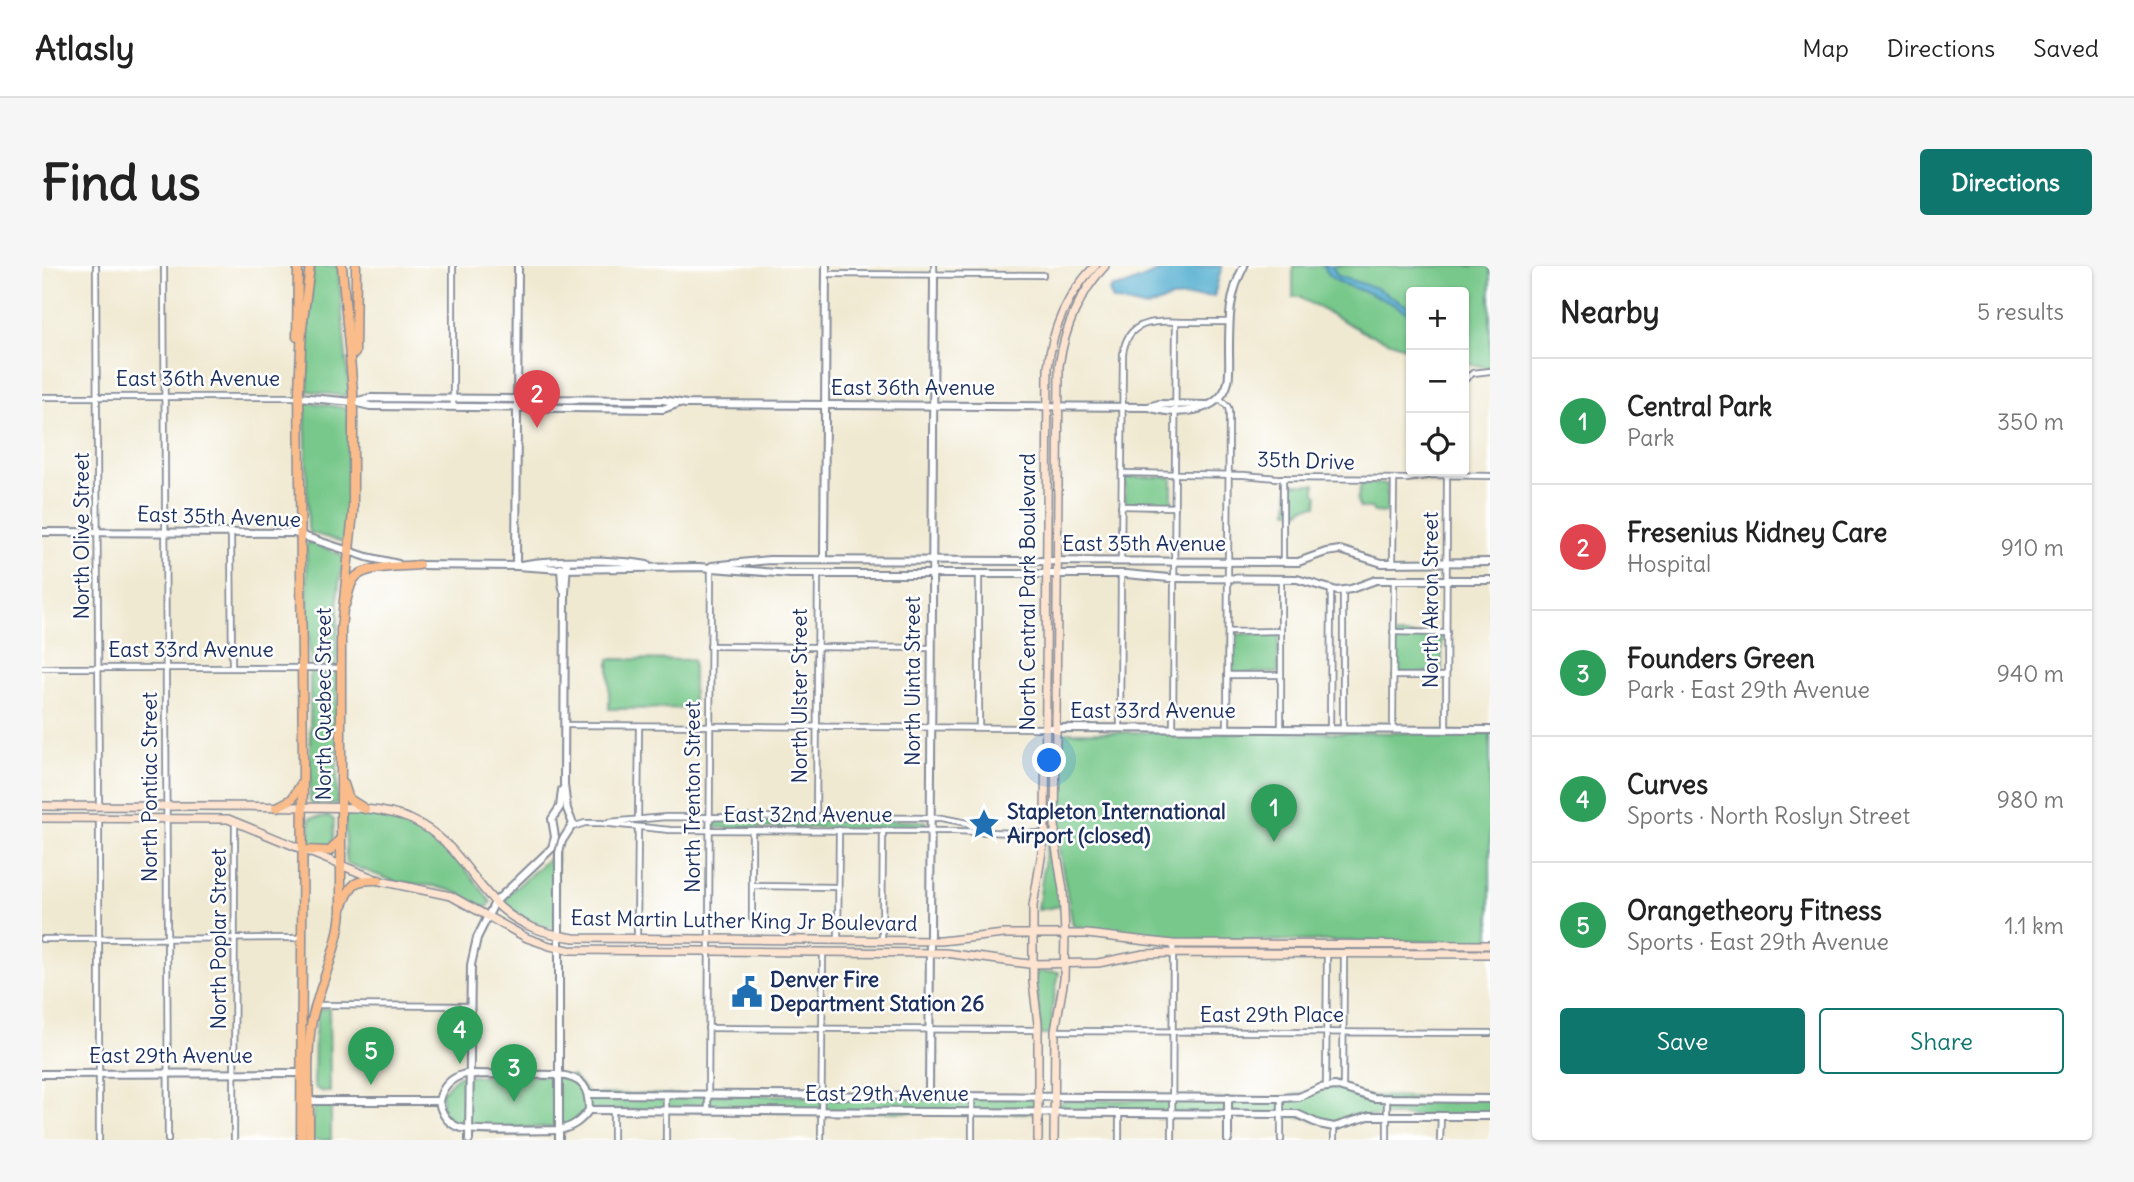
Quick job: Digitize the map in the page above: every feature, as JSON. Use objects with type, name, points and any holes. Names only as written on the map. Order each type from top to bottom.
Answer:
[{"type":"main road","points":[[298,266],[297,336],[300,364]]},
{"type":"main road","name":"North Quebec Street","points":[[309,1140],[300,1073],[303,850],[299,397],[310,266]]},
{"type":"main road","name":"North Quebec Street","points":[[301,1140],[310,1039],[316,1005],[335,946],[341,911],[341,618],[353,502],[353,384],[342,266]]},
{"type":"main road","points":[[353,384],[356,266]]},
{"type":"main road","name":"North Central Park Boulevard","points":[[1038,1140],[1038,1030],[1033,934],[1035,890],[1045,834],[1049,358],[1055,329],[1073,293],[1095,266]]},
{"type":"main road","name":"North Central Park Boulevard","points":[[1054,1140],[1055,1031],[1065,964],[1063,890],[1056,858],[1055,834],[1059,366],[1065,336],[1084,294],[1105,266]]},
{"type":"main road","points":[[341,618],[352,582],[360,573],[419,565]]},
{"type":"main road","points":[[341,775],[349,799],[365,809]]},
{"type":"main road","points":[[277,807],[292,799],[302,782]]},
{"type":"main road","name":"East Martin Luther King Jr Boulevard","points":[[42,806],[341,808],[365,809],[401,816],[435,834],[459,855],[495,902],[524,924],[559,936],[929,941],[1004,934],[1087,934],[1173,944],[1490,946]]},
{"type":"main road","name":"East Martin Luther King Jr Boulevard","points":[[42,818],[220,818],[235,821],[379,880],[451,896],[488,914],[527,938],[559,949],[929,953],[1033,964],[1098,963],[1144,954],[1173,953],[1490,954]]},
{"type":"main road","points":[[303,850],[330,851],[342,836]]},
{"type":"main road","points":[[341,911],[352,885],[364,880],[379,880]]},
{"type":"main road","points":[[302,964],[307,998],[316,1005]]},
{"type":"street","name":"North Olive Street","points":[[96,266],[99,806]]},
{"type":"street","name":"North Pontiac Street","points":[[164,266],[167,1140]]},
{"type":"street","points":[[453,266],[453,403]]},
{"type":"street","points":[[516,566],[518,266]]},
{"type":"street","name":"North Uinta Street","points":[[929,1096],[934,266]]},
{"type":"street","points":[[1227,729],[1229,412],[1219,398],[1228,379],[1229,322],[1233,289],[1244,266]]},
{"type":"street","points":[[824,560],[826,270],[1043,275]]},
{"type":"street","points":[[1173,728],[1176,321]]},
{"type":"street","points":[[1121,562],[1123,349],[1130,333],[1146,323],[1229,322]]},
{"type":"street","points":[[1469,376],[1488,371]]},
{"type":"street","name":"East 36th Avenue","points":[[42,397],[299,397],[370,406],[517,399],[663,400],[677,404],[1148,407],[1158,411],[1176,407],[1197,411],[1219,398]]},
{"type":"street","name":"East 36th Avenue","points":[[453,403],[517,408],[663,409],[677,404]]},
{"type":"street","name":"35th Drive","points":[[1122,473],[1229,474],[1283,478],[1394,479],[1420,476]]},
{"type":"street","name":"35th Drive","points":[[1469,474],[1490,475]]},
{"type":"street","name":"North Akron Street","points":[[1446,730],[1447,476]]},
{"type":"street","points":[[1283,478],[1283,562]]},
{"type":"street","points":[[1393,562],[1394,479]]},
{"type":"street","points":[[1121,506],[1175,507]]},
{"type":"street","name":"East 35th Avenue","points":[[42,532],[301,534],[348,552],[387,562],[419,565],[564,565],[628,569],[652,566],[711,567],[760,573],[818,574],[1121,574],[1175,578],[1281,579],[1305,581],[1331,591],[1343,591],[1374,580],[1490,580]]},
{"type":"street","points":[[232,532],[232,667]]},
{"type":"street","name":"East 35th Avenue","points":[[711,567],[763,560],[1283,562],[1307,560],[1326,552],[1340,550],[1370,561],[1490,562]]},
{"type":"street","points":[[469,1140],[472,952],[495,902],[549,853],[555,842],[552,819],[561,805],[564,785],[564,565]]},
{"type":"street","name":"North Trenton Street","points":[[708,1110],[711,567]]},
{"type":"street","name":"North Ulster Street","points":[[816,818],[818,574]]},
{"type":"street","points":[[979,574],[979,727]]},
{"type":"street","points":[[1120,728],[1121,574]]},
{"type":"street","points":[[1281,579],[1281,729]]},
{"type":"street","points":[[1392,729],[1394,579]]},
{"type":"street","points":[[1331,591],[1331,729]]},
{"type":"street","points":[[1343,591],[1343,729]]},
{"type":"street","points":[[1228,632],[1281,631]]},
{"type":"street","points":[[1393,632],[1447,633]]},
{"type":"street","points":[[710,646],[931,648]]},
{"type":"street","name":"East 33rd Avenue","points":[[42,667],[341,668]]},
{"type":"street","points":[[1227,675],[1281,676]]},
{"type":"street","points":[[1393,676],[1446,676]]},
{"type":"street","name":"East 33rd Avenue","points":[[565,725],[1490,730]]},
{"type":"street","points":[[638,819],[639,726]]},
{"type":"street","points":[[559,1140],[559,853],[570,830],[571,816],[564,785]]},
{"type":"street","points":[[557,813],[563,812],[571,816]]},
{"type":"street","name":"East 32nd Avenue","points":[[571,816],[585,823]]},
{"type":"street","name":"East 32nd Avenue","points":[[570,830],[585,823],[709,817],[930,818],[955,820],[979,831]]},
{"type":"street","points":[[99,818],[99,1140]]},
{"type":"street","name":"North Poplar Street","points":[[234,1140],[235,821]]},
{"type":"street","name":"East 32nd Avenue","points":[[601,823],[709,830],[979,831]]},
{"type":"street","points":[[637,939],[638,827]]},
{"type":"street","points":[[554,829],[560,833],[570,830]]},
{"type":"street","points":[[752,830],[752,918]]},
{"type":"street","points":[[838,939],[839,830]]},
{"type":"street","points":[[882,940],[883,831]]},
{"type":"street","points":[[979,831],[1055,834]]},
{"type":"street","points":[[752,886],[839,887]]},
{"type":"street","points":[[42,939],[302,938]]},
{"type":"street","points":[[1172,1140],[1173,944]]},
{"type":"street","points":[[821,1140],[823,952]]},
{"type":"street","points":[[1326,1087],[1327,953]]},
{"type":"street","points":[[1343,1087],[1344,953]]},
{"type":"street","points":[[316,1005],[470,1006]]},
{"type":"street","points":[[708,1028],[1038,1030]]},
{"type":"street","name":"East 29th Place","points":[[1055,1031],[1490,1033]]},
{"type":"street","name":"East 29th Avenue","points":[[42,1074],[300,1073]]},
{"type":"street","points":[[470,1074],[559,1075],[572,1076],[582,1083],[589,1094],[589,1110],[570,1127],[559,1130],[470,1129],[457,1127],[443,1116],[439,1101],[446,1085],[452,1079],[470,1074]]},
{"type":"street","name":"East 29th Avenue","points":[[589,1094],[1281,1098],[1299,1097],[1326,1087],[1343,1087],[1368,1097],[1490,1099]]},
{"type":"street","points":[[666,1094],[666,1140]]},
{"type":"street","points":[[971,1140],[972,1096]]},
{"type":"street","points":[[1228,1097],[1228,1140]]},
{"type":"street","points":[[1281,1098],[1281,1140]]},
{"type":"street","points":[[1387,1098],[1387,1140]]},
{"type":"street","points":[[305,1101],[439,1101]]},
{"type":"street","name":"East 29th Avenue","points":[[589,1110],[1297,1114],[1319,1124],[1334,1127]]},
{"type":"street","points":[[613,1110],[613,1140]]},
{"type":"street","points":[[1119,1114],[1119,1140]]},
{"type":"street","points":[[1334,1140],[1334,1127],[1352,1123],[1364,1116],[1490,1116]]},
{"type":"street","points":[[1440,1140],[1441,1116]]},
{"type":"green space","points":[[314,266],[338,266],[349,391],[344,396],[308,391],[309,312]]},
{"type":"green space","points":[[1293,266],[1490,266],[1490,368],[1469,364],[1469,287],[1406,287],[1406,348],[1364,332],[1302,297],[1293,297]]},
{"type":"green space","points":[[308,402],[346,408],[349,412],[350,501],[343,542],[311,533],[308,529],[305,405]]},
{"type":"green space","points":[[1125,477],[1172,477],[1172,504],[1125,504]]},
{"type":"green space","points":[[1289,484],[1315,484],[1317,505],[1305,507],[1301,511],[1288,511]]},
{"type":"green space","points":[[1361,484],[1387,484],[1387,513],[1360,508],[1357,501]]},
{"type":"green space","points":[[309,542],[340,554],[343,558],[338,593],[335,666],[311,666],[310,663],[306,546]]},
{"type":"green space","points":[[1231,634],[1279,634],[1278,673],[1230,673]]},
{"type":"green space","points":[[1396,635],[1442,636],[1442,673],[1396,673]]},
{"type":"green space","points":[[609,659],[693,660],[693,708],[609,709]]},
{"type":"green space","points":[[310,671],[335,671],[337,674],[337,804],[312,804],[310,801]]},
{"type":"green space","points":[[1060,732],[1490,733],[1490,942],[1153,940],[1073,926],[1059,851]]},
{"type":"green space","points":[[345,814],[396,820],[431,836],[460,863],[491,902],[487,908],[453,891],[396,882],[346,863]]},
{"type":"green space","points":[[329,816],[334,820],[333,846],[324,849],[310,843],[310,818]]},
{"type":"green space","points":[[714,819],[926,821],[926,828],[714,828]]},
{"type":"green space","points":[[1047,842],[1061,906],[1038,910]]},
{"type":"green space","points":[[553,851],[557,852],[556,930],[529,921],[503,903]]},
{"type":"green space","points":[[1035,972],[1059,972],[1052,1010],[1052,1035],[1041,1035]]},
{"type":"green space","points":[[329,1008],[330,1092],[318,1090],[314,1085],[318,1011]]},
{"type":"green space","points":[[458,1076],[572,1076],[589,1094],[1038,1097],[1038,1113],[589,1110],[570,1127],[464,1129],[443,1116],[441,1093]]},
{"type":"green space","points":[[1335,1086],[1364,1096],[1490,1099],[1490,1116],[1369,1116],[1334,1127],[1305,1117],[1073,1110],[1059,1107],[1062,1101],[1281,1098]]},
{"type":"green space","points":[[320,1103],[331,1104],[331,1140],[312,1140],[313,1110]]},
{"type":"water","points":[[1165,266],[1222,266],[1214,296],[1171,298],[1147,308],[1113,300],[1109,291],[1113,287],[1124,286],[1162,270]]},
{"type":"water","points":[[1323,266],[1332,266],[1338,276],[1376,288],[1406,305],[1406,312],[1381,298],[1338,282]]},
{"type":"place","name":"Fresenius Kidney Care","points":[[537,428]]},
{"type":"place","name":"Stapleton International Airport (closed)","points":[[984,824]]},
{"type":"place","name":"Central Park","points":[[1274,842]]},
{"type":"place","name":"Denver Fire Department Station 26","points":[[747,992]]},
{"type":"place","name":"Curves","points":[[460,1064]]},
{"type":"place","name":"Orangetheory Fitness","points":[[371,1085]]},
{"type":"place","name":"Founders Green","points":[[514,1102]]}]
